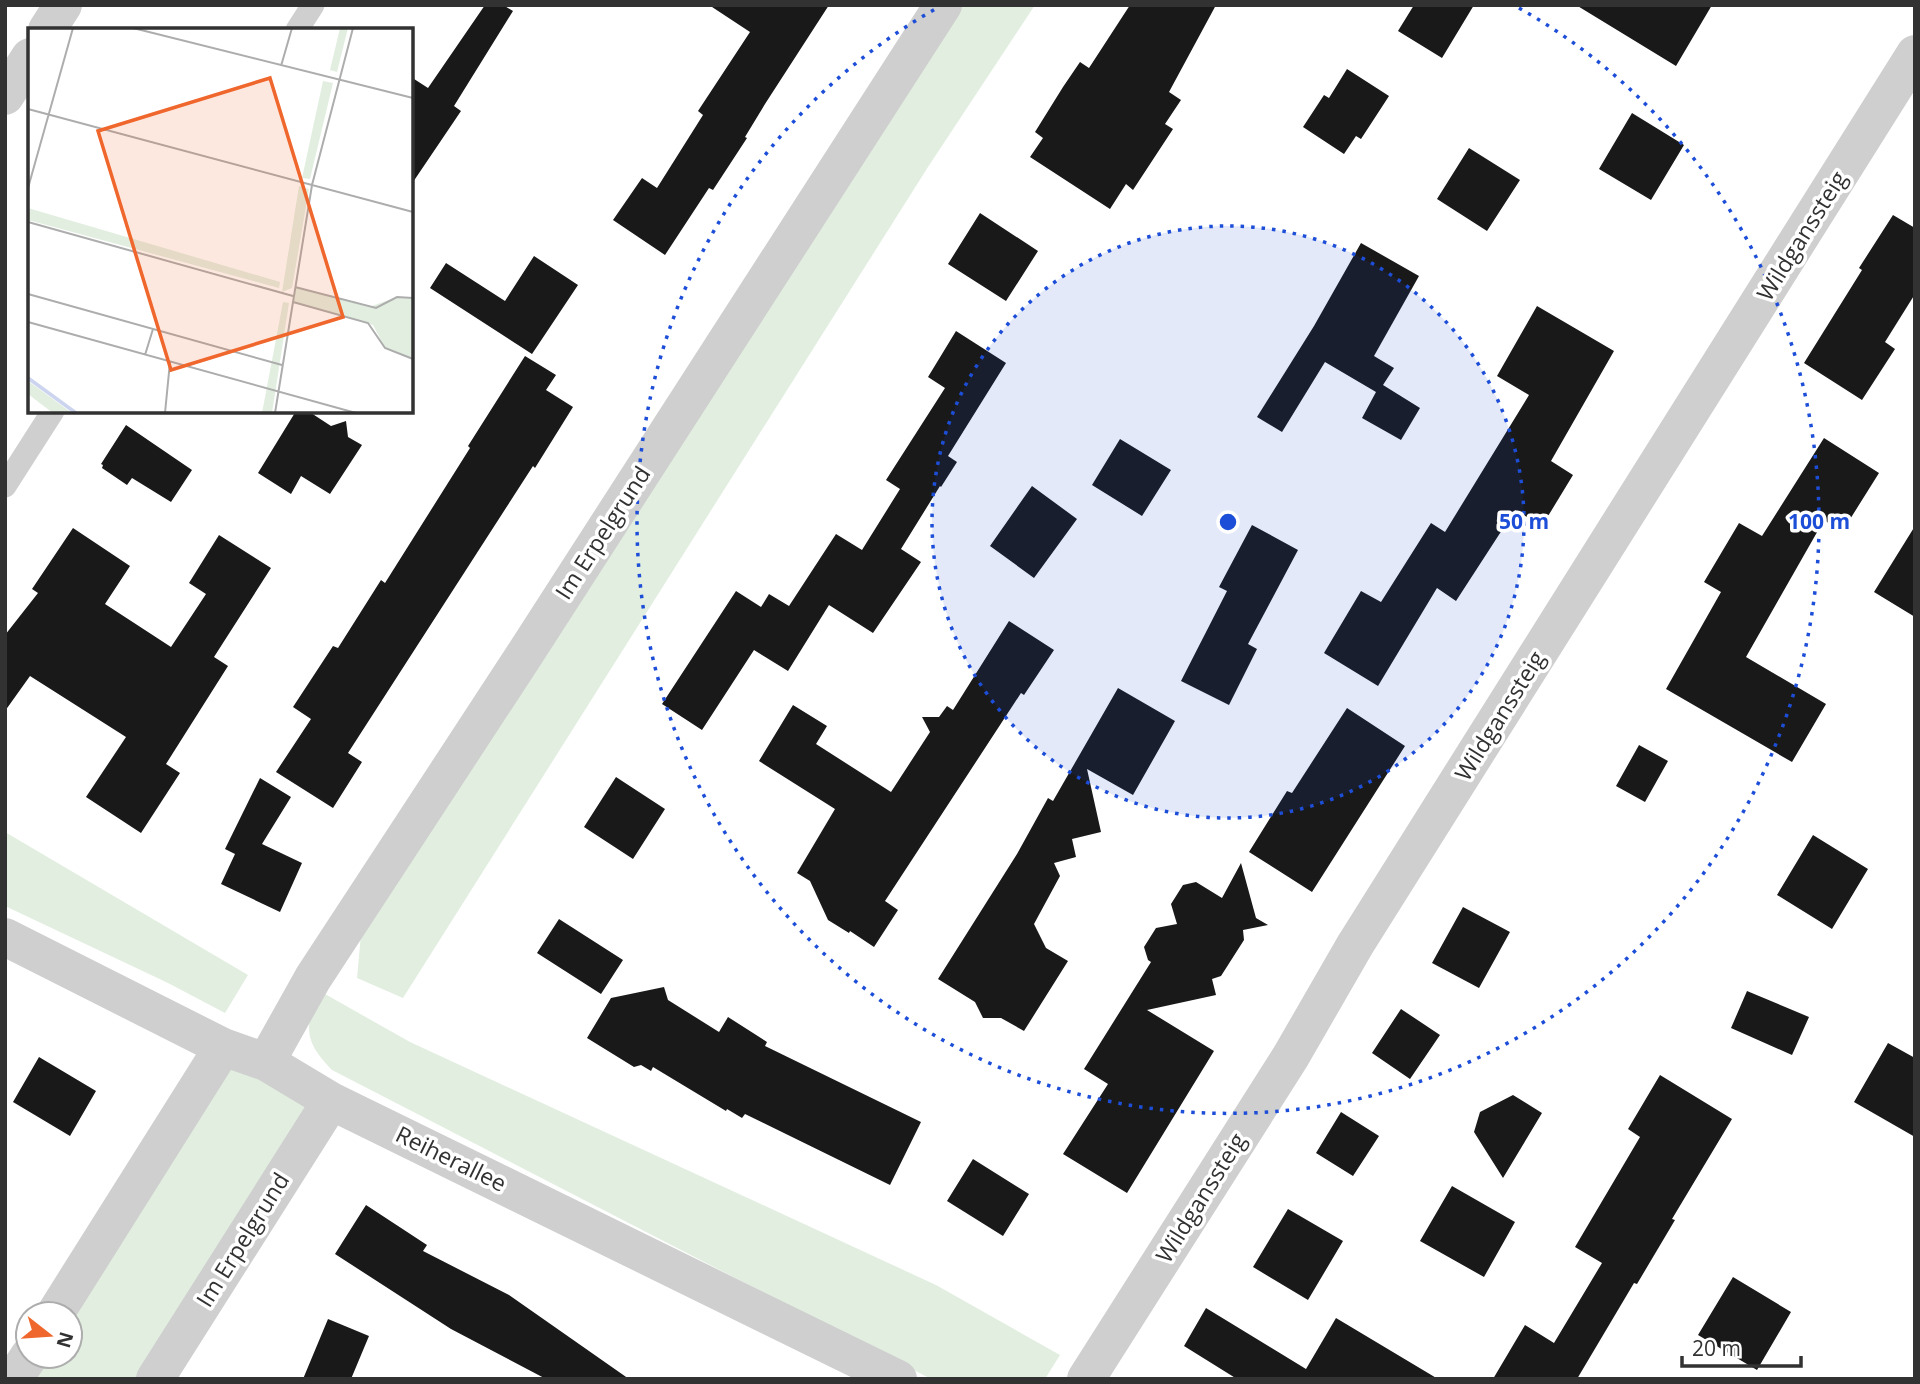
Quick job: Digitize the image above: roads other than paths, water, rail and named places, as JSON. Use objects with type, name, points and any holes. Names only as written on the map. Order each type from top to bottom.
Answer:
[{"type":"street","name":"Im Erpelgrund","points":[[265,1062],[313,978],[943,5]]},
{"type":"street","name":"Wildganssteig","points":[[1086,1379],[1291,1056],[1355,945],[1915,54]]},
{"type":"street","points":[[5,96],[28,60]]},
{"type":"street","name":"Reiherallee","points":[[5,937],[223,1047],[265,1062],[331,1101],[898,1379]]},
{"type":"street","points":[[64,1300],[223,1047]]},
{"type":"street","name":"Im Erpelgrund","points":[[155,1379],[331,1101]]},
{"type":"lane","points":[[298,28],[313,5]]},
{"type":"lane","points":[[5,486],[52,413]]}]
